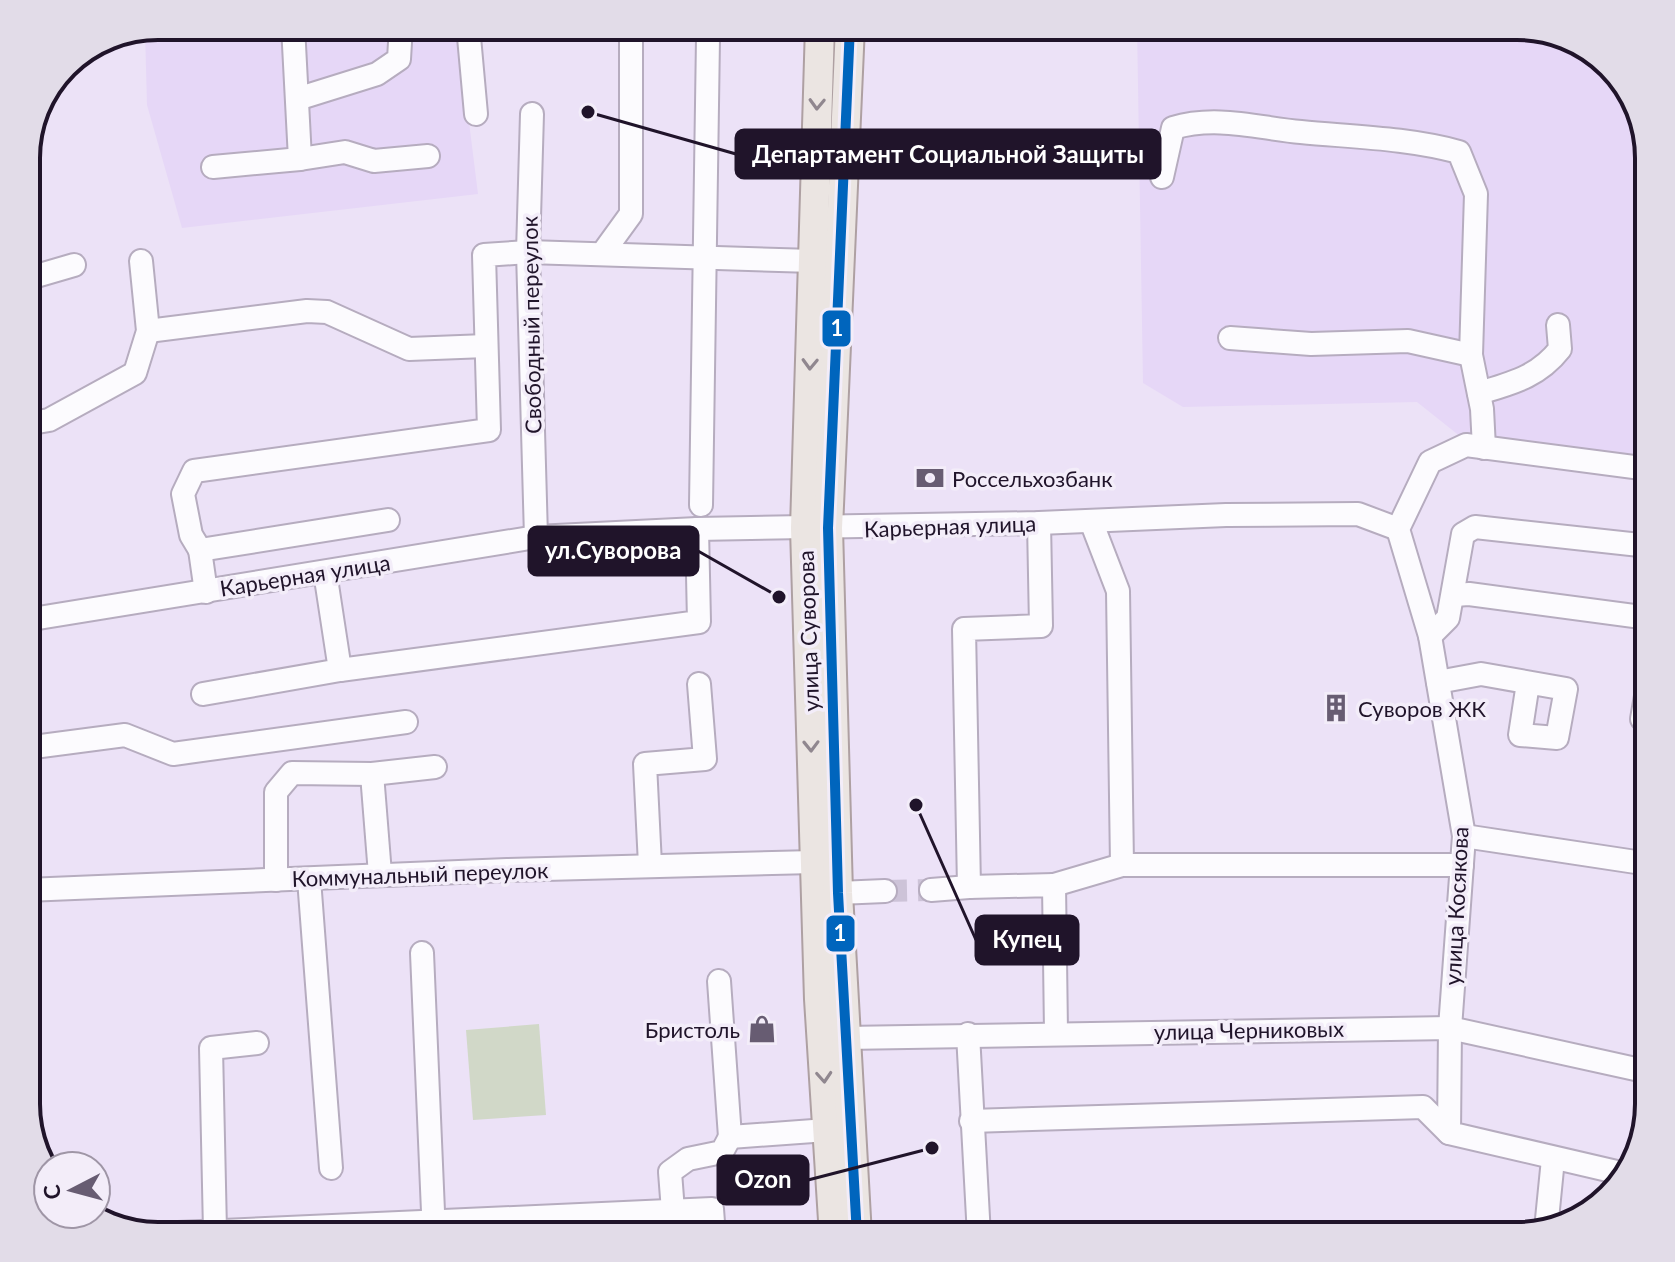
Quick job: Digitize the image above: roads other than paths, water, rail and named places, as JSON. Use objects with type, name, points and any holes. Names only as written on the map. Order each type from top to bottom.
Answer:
[{"type":"main road","name":"улица Суворова","points":[[820,40],[813,261],[816,528],[814,862],[833,1222]]},
{"type":"main road","name":"улица Суворова","points":[[849,40],[816,528],[856,1222]]},
{"type":"street","points":[[294,40],[300,159]]},
{"type":"street","points":[[297,99],[377,74],[399,59],[400,40]]},
{"type":"street","points":[[469,40],[476,114]]},
{"type":"street","points":[[602,254],[631,214],[631,40]]},
{"type":"street","points":[[701,505],[708,40]]},
{"type":"street","name":"Свободный переулок","points":[[532,114],[528,252],[536,537]]},
{"type":"street","points":[[1162,177],[1173,128],[1191,123],[1257,123],[1282,130],[1429,144],[1459,152],[1476,194],[1471,355],[1479,393],[1484,448]]},
{"type":"street","points":[[213,167],[345,152],[374,161],[428,156]]},
{"type":"street","points":[[206,592],[200,550],[191,535],[183,494],[194,471],[489,430],[484,255],[528,252],[813,261]]},
{"type":"street","points":[[40,422],[49,420],[135,373],[148,331],[141,261]]},
{"type":"street","points":[[40,275],[74,265]]},
{"type":"street","points":[[148,331],[307,311],[327,312],[409,349],[486,346]]},
{"type":"street","points":[[1479,393],[1519,381],[1544,369],[1560,349],[1558,325]]},
{"type":"street","points":[[1230,338],[1311,344],[1408,341],[1471,355]]},
{"type":"street","points":[[1398,529],[1430,462],[1466,445],[1635,467]]},
{"type":"street","name":"Карьерная улица","points":[[40,618],[536,537],[697,529],[1039,523],[1226,515],[1358,514],[1398,529]]},
{"type":"street","points":[[200,550],[388,520]]},
{"type":"street","points":[[1091,521],[1118,591],[1122,865]]},
{"type":"street","points":[[969,887],[964,629],[1041,626],[1039,523]]},
{"type":"street","points":[[1430,636],[1448,618],[1463,534],[1475,527],[1635,544]]},
{"type":"street","points":[[203,694],[340,670],[699,622],[697,529]]},
{"type":"street","name":"улица Косякова","points":[[1398,529],[1430,636],[1464,836],[1450,1028],[1449,1133]]},
{"type":"street","points":[[325,572],[340,670]]},
{"type":"street","points":[[1454,595],[1469,594],[1635,616]]},
{"type":"street","points":[[1438,682],[1481,674],[1528,683]]},
{"type":"street","points":[[650,865],[645,764],[705,759],[699,684]]},
{"type":"street","points":[[40,746],[125,735],[173,754],[406,722]]},
{"type":"street","points":[[276,880],[276,792],[292,773],[372,774],[435,767]]},
{"type":"street","points":[[372,774],[380,874]]},
{"type":"street","points":[[1464,836],[1635,862]]},
{"type":"street","name":"Коммунальный переулок","points":[[40,889],[380,874],[814,862]]},
{"type":"street","points":[[931,890],[1054,885],[1122,865],[1462,865]]},
{"type":"street","points":[[309,879],[331,1168]]},
{"type":"street","points":[[1054,885],[1056,1032]]},
{"type":"street","points":[[838,893],[885,891]]},
{"type":"street","points":[[422,953],[434,1222]]},
{"type":"street","points":[[673,1211],[670,1172],[688,1159],[722,1152],[730,1137],[719,981]]},
{"type":"street","name":"улица Черниковых","points":[[845,1038],[1056,1032],[1450,1028],[1635,1069]]},
{"type":"street","points":[[968,1034],[978,1222]]},
{"type":"street","points":[[215,1222],[211,1048],[257,1043]]},
{"type":"street","points":[[971,1121],[1423,1107],[1449,1133],[1614,1172]]},
{"type":"street","points":[[730,1137],[827,1130]]},
{"type":"street","points":[[1547,1218],[1553,1159]]},
{"type":"street","points":[[527,1222],[712,1209],[713,1222]]},
{"type":"tunnel","points":[[885,891],[931,890]]},
{"type":"place","name":"Департамент Социальной Защиты","points":[[588,112]]},
{"type":"place","name":"Россельхозбанк","points":[[930,478]]},
{"type":"place","name":"ул.Суворова","points":[[779,597]]},
{"type":"place","name":"Суворов ЖК","points":[[1336,708]]},
{"type":"place","name":"Купец","points":[[916,805]]},
{"type":"place","name":"Бристоль","points":[[762,1029]]},
{"type":"place","name":"Ozon","points":[[932,1148]]}]
